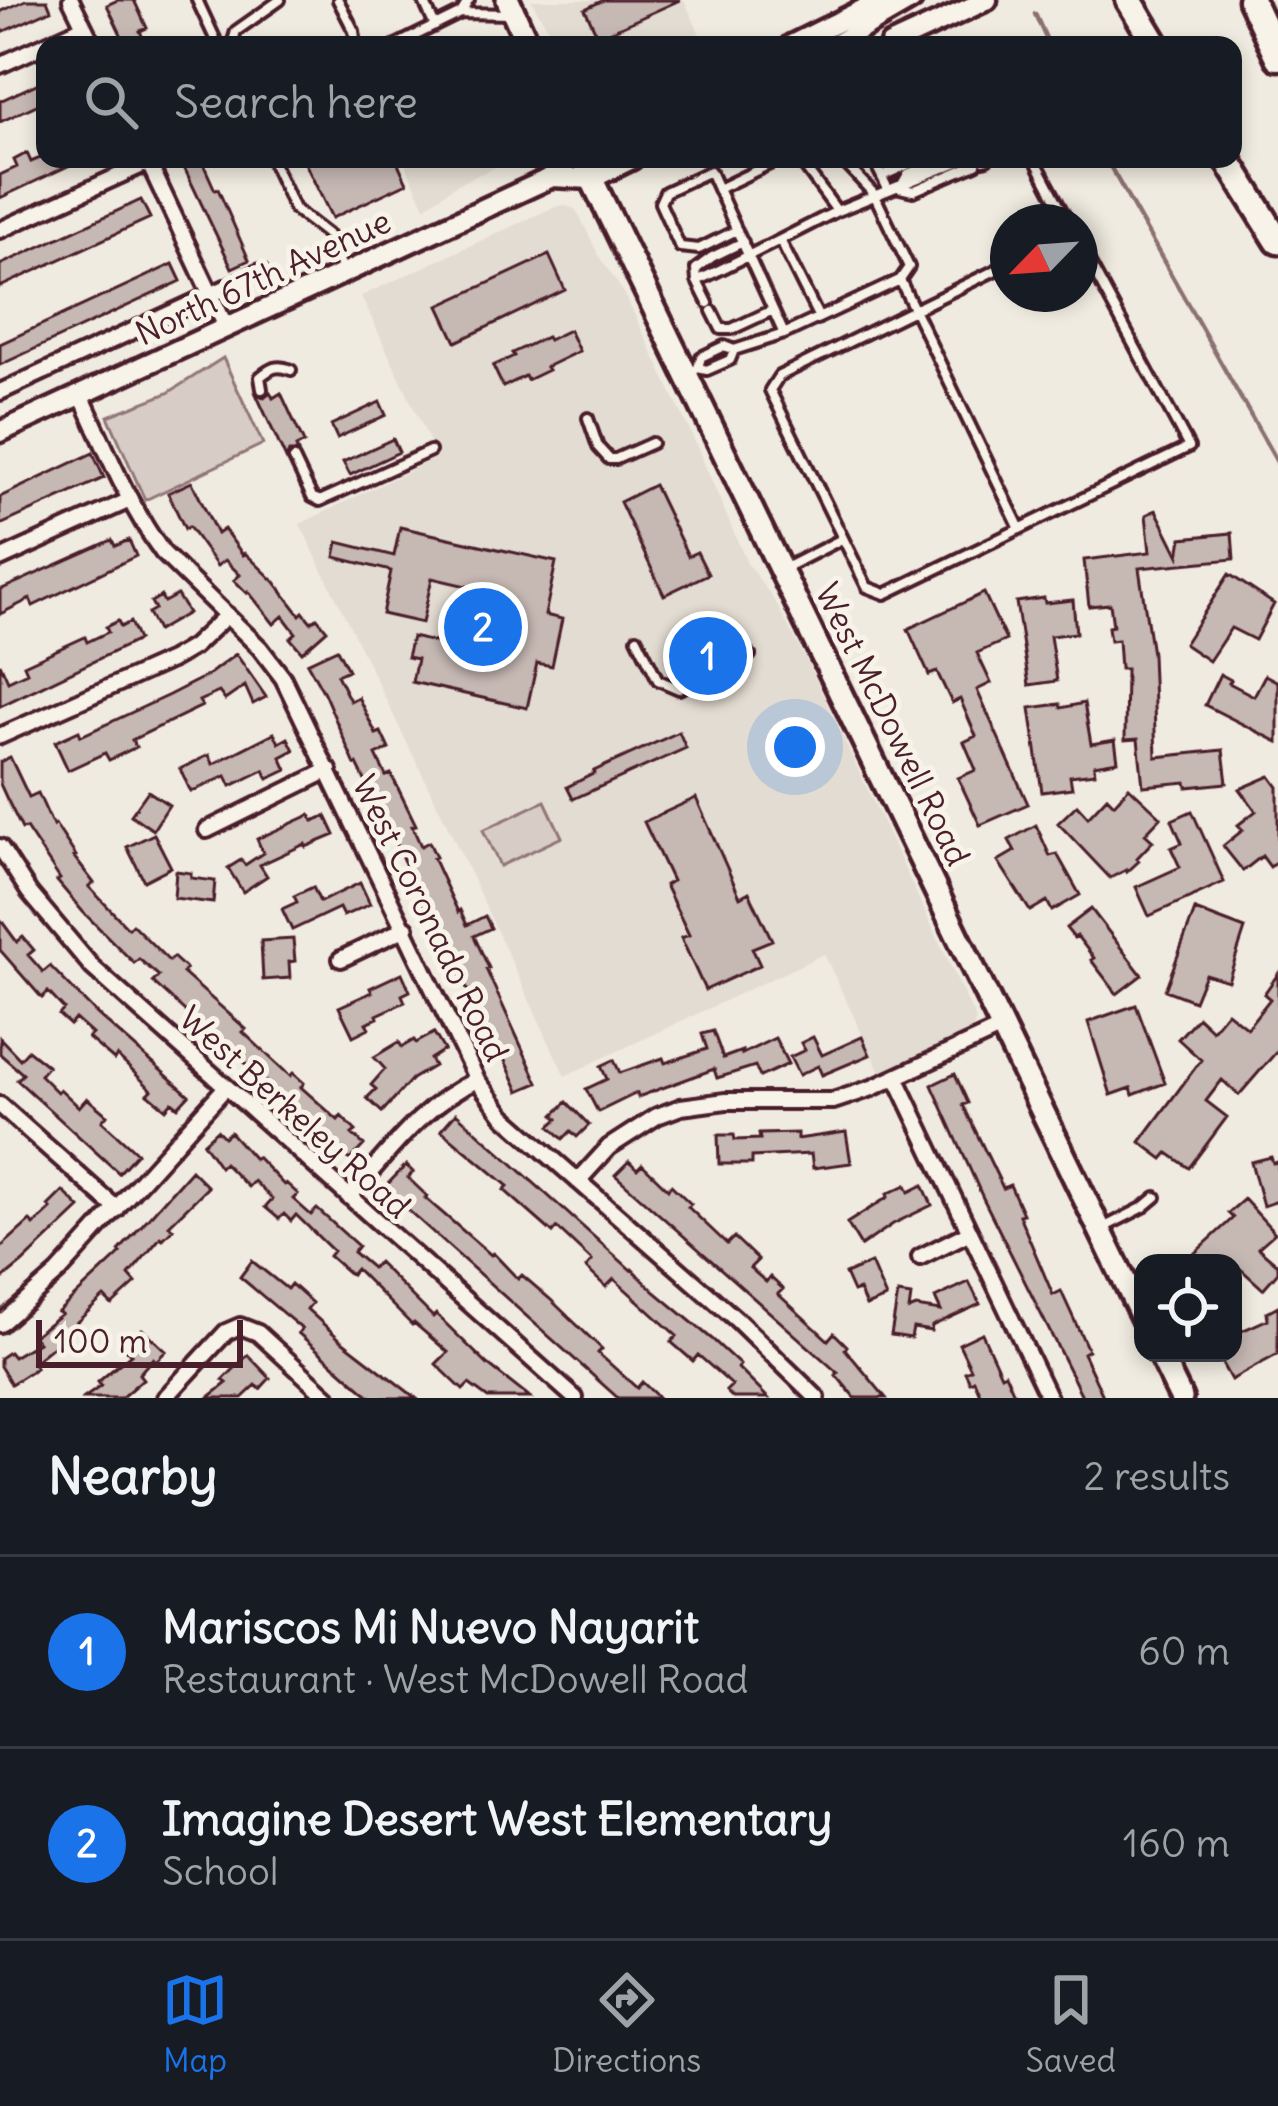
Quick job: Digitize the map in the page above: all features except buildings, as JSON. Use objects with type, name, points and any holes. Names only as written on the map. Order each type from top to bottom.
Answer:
[{"type":"highway","points":[[1129,0],[1151,36]]},
{"type":"highway","points":[[1251,0],[1278,57]]},
{"type":"highway","points":[[1233,168],[1278,241]]},
{"type":"main road","points":[[809,36],[882,0]]},
{"type":"main road","points":[[850,36],[912,0]]},
{"type":"main road","points":[[909,36],[978,4]]},
{"type":"main road","points":[[511,7],[525,36]]},
{"type":"main road","name":"North 67th Avenue","points":[[552,177],[561,168]]},
{"type":"main road","name":"North 67th Avenue","points":[[0,432],[552,177],[586,169]]},
{"type":"main road","name":"West McDowell Road","points":[[586,169],[692,371],[781,569],[1134,1300]]},
{"type":"main road","points":[[1163,1362],[1181,1398]]},
{"type":"street","points":[[71,0],[89,36]]},
{"type":"street","points":[[62,36],[84,26]]},
{"type":"street","points":[[0,65],[36,48]]},
{"type":"street","points":[[0,230],[131,168]]},
{"type":"street","points":[[152,168],[226,328]]},
{"type":"street","name":"North 67th Avenue","points":[[0,392],[260,272]]},
{"type":"street","name":"West Coronado Road","points":[[81,394],[130,500],[164,554],[260,648],[283,678],[477,1079],[504,1116],[736,1320],[817,1398]]},
{"type":"street","points":[[0,559],[130,500]]},
{"type":"street","points":[[0,736],[170,660],[227,615]]},
{"type":"street","points":[[207,830],[329,770]]},
{"type":"street","name":"West Berkeley Road","points":[[0,847],[29,892],[92,967],[574,1398]]},
{"type":"street","points":[[340,959],[406,928]]},
{"type":"street","points":[[578,1180],[629,1132],[681,1107],[726,1101],[833,1101],[1004,1027]]},
{"type":"street","points":[[896,1077],[1049,1398]]},
{"type":"street","points":[[350,1197],[428,1109],[477,1079]]},
{"type":"street","points":[[0,1324],[58,1273],[225,1088]]},
{"type":"street","points":[[0,1106],[117,1209]]},
{"type":"street","points":[[920,1257],[968,1233]]},
{"type":"street","points":[[165,1398],[226,1331],[240,1325],[258,1333],[329,1398]]},
{"type":"lane","points":[[197,0],[214,36]]},
{"type":"lane","points":[[235,36],[280,0]]},
{"type":"lane","points":[[338,0],[355,36]]},
{"type":"lane","points":[[423,0],[435,26]]},
{"type":"lane","points":[[461,13],[469,0]]},
{"type":"lane","points":[[414,36],[461,13],[511,7]]},
{"type":"lane","points":[[275,168],[294,209],[329,236],[344,273]]},
{"type":"lane","points":[[718,189],[761,168]]},
{"type":"lane","points":[[806,168],[837,211]]},
{"type":"lane","points":[[692,371],[730,360],[734,350],[784,334],[900,280],[909,267],[874,194],[849,168]]},
{"type":"lane","points":[[877,168],[887,189]]},
{"type":"lane","points":[[881,176],[899,168]]},
{"type":"lane","points":[[900,188],[908,174],[922,168]]},
{"type":"lane","points":[[900,188],[945,168]]},
{"type":"lane","points":[[697,280],[874,194],[900,188],[913,191],[966,168]]},
{"type":"lane","points":[[1040,168],[1059,204]]},
{"type":"lane","points":[[737,230],[699,248],[680,247],[660,203],[665,192],[710,171],[743,242],[784,334]]},
{"type":"lane","points":[[780,240],[819,318]]},
{"type":"lane","points":[[743,242],[696,269],[697,280],[721,329],[732,329],[773,310]]},
{"type":"lane","points":[[990,273],[779,376],[770,390],[867,586],[884,594],[1189,447],[1098,278]]},
{"type":"lane","points":[[900,280],[1020,529]]},
{"type":"lane","points":[[262,389],[260,377],[272,367],[291,370]]},
{"type":"lane","points":[[588,418],[598,447],[609,459],[652,442]]},
{"type":"lane","points":[[294,459],[312,497],[320,501],[430,451]]},
{"type":"lane","points":[[781,569],[842,539]]},
{"type":"lane","points":[[637,638],[658,680],[679,689],[750,656]]},
{"type":"lane","points":[[1100,1229],[1156,1197]]},
{"type":"shaded area","points":[[531,0],[684,0],[701,36],[553,36]]},
{"type":"shaded area","points":[[407,168],[493,168],[456,185],[425,207]]},
{"type":"shaded area","points":[[564,205],[575,209],[624,293],[747,563],[775,601],[808,663],[976,1020],[972,1031],[881,1074],[824,954],[565,1076],[300,524],[437,457],[361,296]]},
{"type":"shaded area","points":[[223,358],[263,444],[145,500],[108,416],[168,393]]},
{"type":"shaded area","points":[[545,801],[562,837],[500,866],[483,830]]},
{"type":"waterway","points":[[1035,14],[1045,36]]},
{"type":"waterway","points":[[1111,168],[1278,464]]},
{"type":"place","name":"Imagine Desert West Elementary","points":[[483,627]]},
{"type":"place","name":"Mariscos Mi Nuevo Nayarit","points":[[708,656]]}]
